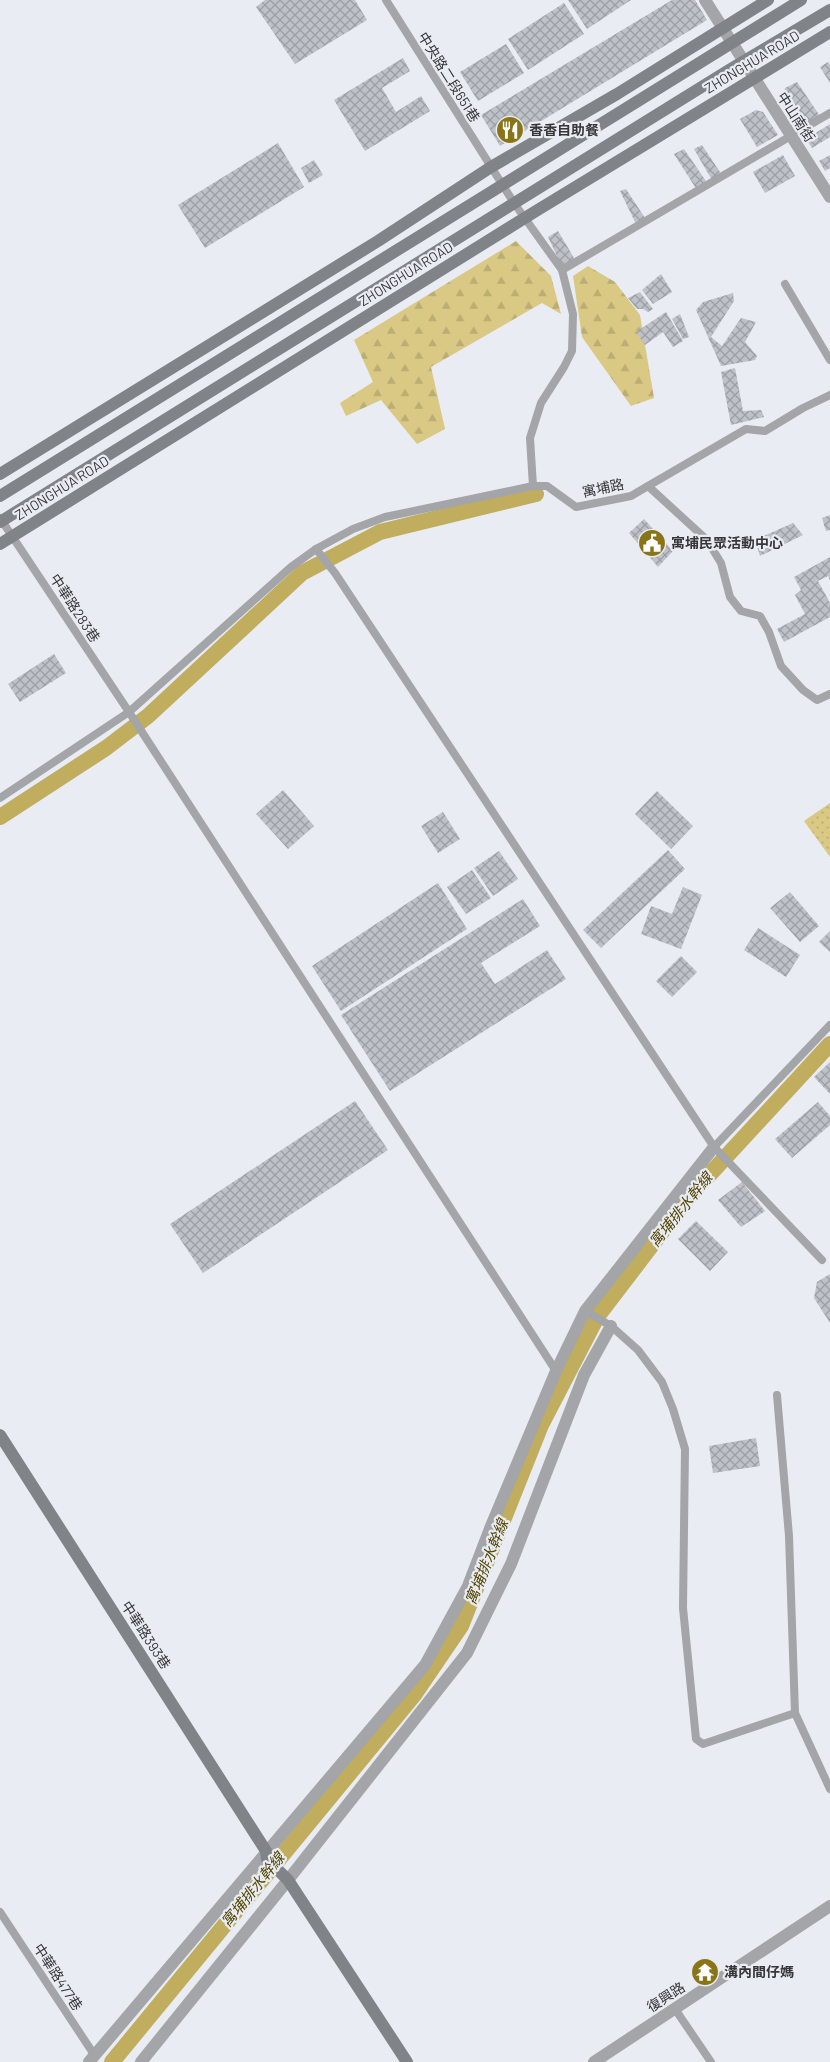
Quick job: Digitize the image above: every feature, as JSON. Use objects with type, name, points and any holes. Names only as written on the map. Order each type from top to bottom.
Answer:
[{"type":"main road","points":[[0,474],[378,241],[492,167],[617,94],[768,0]]},
{"type":"main road","name":"ZHONGHUA ROAD","points":[[0,496],[801,0]]},
{"type":"main road","name":"ZHONGHUA ROAD","points":[[1,520],[830,10]]},
{"type":"main road","name":"ZHONGHUA ROAD","points":[[0,544],[524,218],[830,32]]},
{"type":"main road","name":"中華路393巷","points":[[0,1435],[266,1855],[288,1880],[407,2062]]},
{"type":"street","name":"中山南街","points":[[705,0],[830,197]]},
{"type":"street","points":[[92,2059],[425,1665],[468,1586],[556,1371],[585,1311],[714,1147]]},
{"type":"street","points":[[141,2062],[288,1880],[467,1653],[511,1564],[584,1375],[611,1326]]},
{"type":"street","name":"復興路","points":[[594,2062],[830,1906]]},
{"type":"lane","name":"中央路二段651巷","points":[[386,0],[492,167]]},
{"type":"lane","points":[[562,270],[792,137],[830,113]]},
{"type":"lane","points":[[0,798],[129,712],[290,567],[316,549],[352,529],[385,516],[533,486],[530,438],[541,404],[572,351],[573,314],[562,270],[524,218],[492,167]]},
{"type":"lane","points":[[785,284],[830,360]]},
{"type":"lane","name":"寓埔路","points":[[533,486],[547,486],[576,507],[631,496],[746,429],[765,431],[830,394]]},
{"type":"lane","points":[[648,486],[707,540],[721,563],[730,597],[741,611],[760,616],[769,632],[781,666],[802,690],[817,700],[830,694]]},
{"type":"lane","name":"中華路283巷","points":[[1,520],[14,536],[129,712],[556,1371]]},
{"type":"lane","points":[[316,549],[336,573],[714,1147],[822,1260]]},
{"type":"lane","points":[[714,1147],[830,1025]]},
{"type":"lane","points":[[585,1311],[611,1326],[638,1350],[662,1382],[673,1409],[685,1450],[683,1608],[696,1739],[703,1744],[795,1713]]},
{"type":"lane","points":[[777,1395],[789,1536],[795,1713],[830,1789]]},
{"type":"lane","name":"中華路477巷","points":[[0,1912],[92,2059]]},
{"type":"lane","points":[[675,2009],[710,2062]]},
{"type":"green space","points":[[516,241],[551,276],[561,314],[542,303],[431,367],[445,429],[417,444],[381,400],[346,416],[340,403],[373,382],[354,340]]},
{"type":"green space","points":[[588,266],[615,282],[640,315],[654,398],[631,406],[582,337],[573,276]]},
{"type":"green space","points":[[830,803],[830,857],[804,821]]},
{"type":"building","points":[[265,0],[355,0],[367,20],[295,64],[256,7]]},
{"type":"building","points":[[568,0],[631,0],[587,29]]},
{"type":"building","points":[[672,0],[695,0],[707,20],[500,146],[481,115]]},
{"type":"building","points":[[564,3],[584,34],[528,70],[508,39]]},
{"type":"building","points":[[506,44],[524,73],[478,101],[460,72]]},
{"type":"building","points":[[403,58],[410,71],[382,88],[396,112],[421,96],[430,111],[365,151],[334,100]]},
{"type":"building","points":[[828,62],[830,65],[830,83],[820,67]]},
{"type":"building","points":[[797,82],[820,116],[800,130],[783,105],[785,88]]},
{"type":"building","points":[[756,110],[763,112],[778,135],[757,147],[740,119]]},
{"type":"building","points":[[830,124],[830,137],[812,148],[806,139]]},
{"type":"building","points":[[278,143],[304,187],[205,248],[178,205]]},
{"type":"building","points":[[702,145],[722,175],[713,182],[694,149]]},
{"type":"building","points":[[684,149],[708,184],[697,190],[674,154]]},
{"type":"building","points":[[783,155],[795,176],[765,193],[753,172]]},
{"type":"building","points":[[830,155],[830,168],[825,171],[819,161]]},
{"type":"building","points":[[314,160],[323,175],[309,183],[301,168]]},
{"type":"building","points":[[626,189],[645,218],[637,226],[620,191]]},
{"type":"building","points":[[558,231],[577,263],[564,271],[548,237]]},
{"type":"building","points":[[661,274],[672,292],[653,304],[642,290]]},
{"type":"building","points":[[640,292],[653,309],[648,312],[643,309],[637,309],[628,298]]},
{"type":"building","points":[[733,293],[734,301],[711,337],[722,346],[741,318],[756,322],[745,342],[757,356],[755,360],[721,366],[696,310],[703,302]]},
{"type":"building","points":[[666,312],[683,341],[673,347],[663,332],[645,345],[636,332]]},
{"type":"building","points":[[680,314],[689,337],[683,339],[672,319]]},
{"type":"building","points":[[735,368],[743,411],[761,410],[764,417],[731,425],[721,372]]},
{"type":"building","points":[[830,515],[830,530],[826,531],[822,518]]},
{"type":"building","name":"寓埔民眾活動中心","points":[[644,519],[673,551],[658,567],[629,533]]},
{"type":"building","points":[[793,523],[803,535],[760,556],[755,540]]},
{"type":"building","points":[[830,557],[830,580],[828,576],[818,581],[830,603],[830,617],[784,642],[777,629],[805,614],[795,595],[801,590],[794,577]]},
{"type":"building","points":[[54,654],[66,673],[20,702],[8,684]]},
{"type":"building","points":[[283,790],[314,826],[288,849],[256,814]]},
{"type":"building","points":[[657,791],[693,826],[671,849],[635,814]]},
{"type":"building","points":[[443,812],[460,839],[438,853],[421,826]]},
{"type":"building","points":[[668,850],[685,869],[601,948],[583,930]]},
{"type":"building","points":[[499,851],[518,879],[493,896],[474,868]]},
{"type":"building","points":[[472,870],[491,898],[466,914],[447,887]]},
{"type":"building","points":[[438,883],[467,929],[341,1011],[312,966]]},
{"type":"building","points":[[683,887],[702,895],[681,949],[641,934],[651,906],[672,914]]},
{"type":"building","points":[[790,892],[819,926],[800,942],[770,908]]},
{"type":"building","points":[[523,899],[540,926],[481,963],[495,984],[547,950],[566,979],[390,1091],[341,1015]]},
{"type":"building","points":[[758,928],[800,955],[786,977],[744,950]]},
{"type":"building","points":[[830,931],[830,952],[819,942]]},
{"type":"building","points":[[681,956],[697,972],[672,997],[656,981]]},
{"type":"building","points":[[830,1062],[830,1094],[814,1077]]},
{"type":"building","points":[[355,1101],[388,1150],[203,1273],[170,1224]]},
{"type":"building","points":[[818,1102],[830,1116],[830,1125],[792,1158],[775,1139]]},
{"type":"building","points":[[742,1182],[765,1211],[741,1227],[718,1200]]},
{"type":"building","points":[[696,1221],[728,1252],[710,1271],[678,1239]]},
{"type":"building","points":[[830,1274],[830,1323],[814,1298],[817,1282]]},
{"type":"building","points":[[756,1438],[760,1466],[713,1473],[709,1446]]},
{"type":"waterway","points":[[0,817],[106,748],[148,716],[302,573],[380,532],[536,494]]},
{"type":"waterway","name":"寓埔排水幹線","points":[[112,2062],[414,1695],[461,1626],[541,1425],[597,1317],[687,1199],[830,1044]]},
{"type":"place","name":"香香自助餐","points":[[510,130]]},
{"type":"place","name":"寓埔民眾活動中心","points":[[652,543]]},
{"type":"place","name":"溝內間仔媽","points":[[705,1972]]}]
